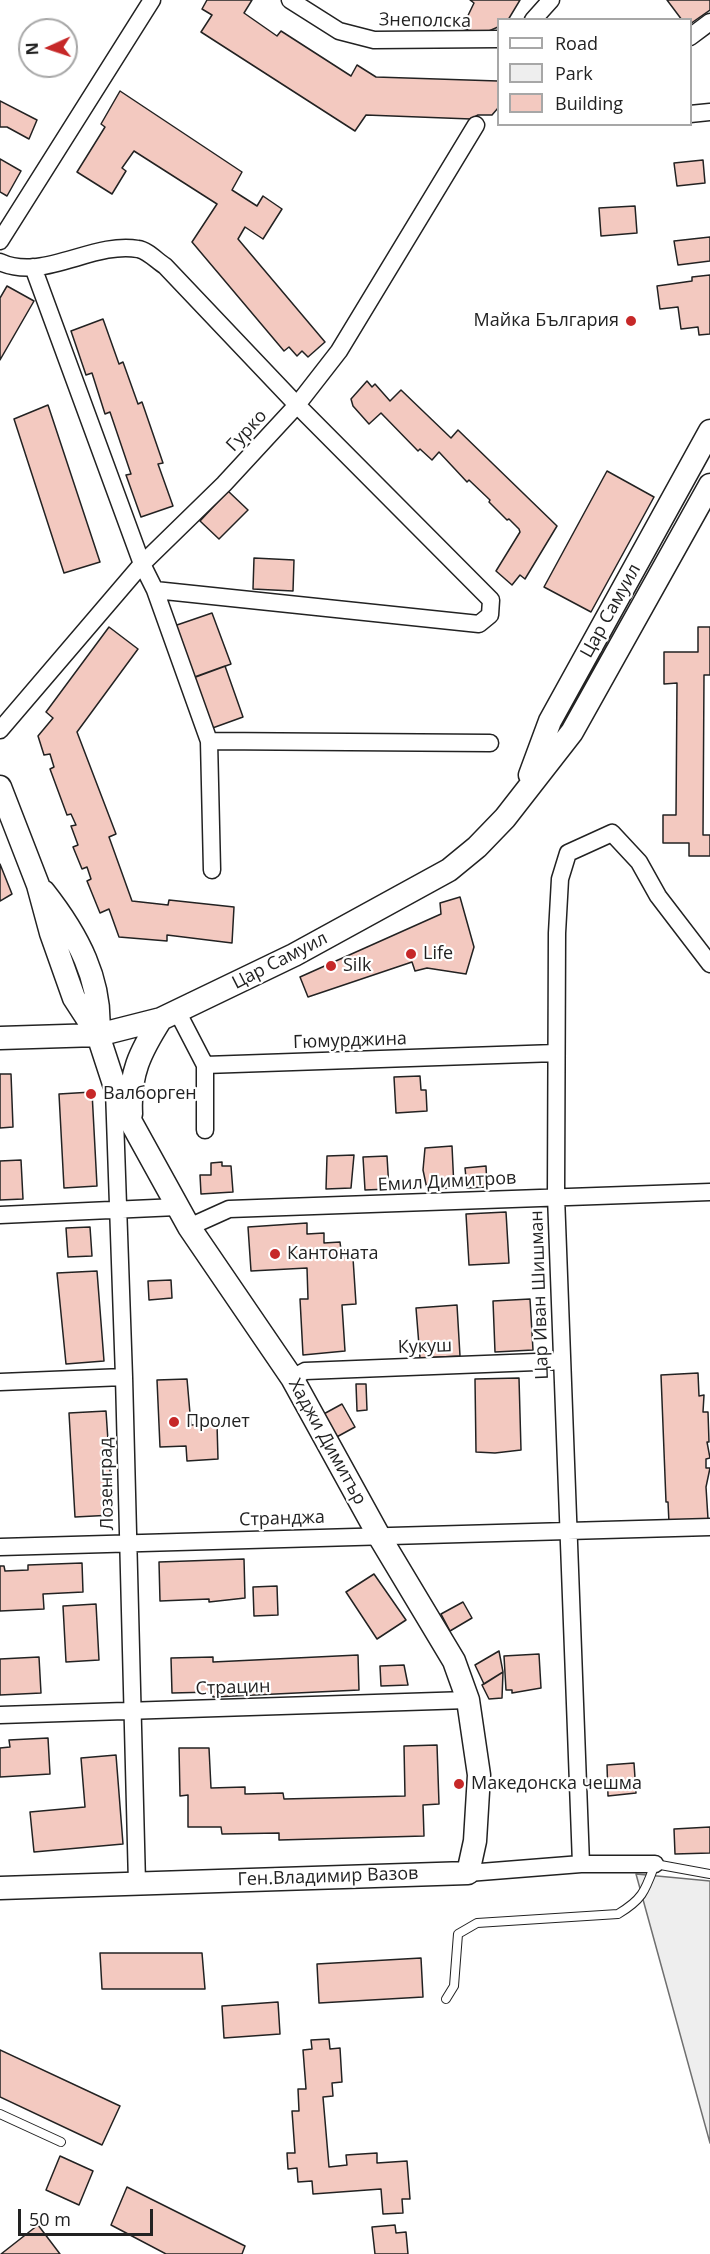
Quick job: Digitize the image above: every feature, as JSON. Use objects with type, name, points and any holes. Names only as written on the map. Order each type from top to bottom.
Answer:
[{"type":"street","points":[[0,241],[152,0]]},
{"type":"street","name":"Знеполска","points":[[290,0],[339,31],[374,40],[497,39]]},
{"type":"street","points":[[535,18],[551,0]]},
{"type":"street","points":[[692,36],[710,22]]},
{"type":"street","points":[[692,114],[710,112]]},
{"type":"street","name":"Гурко","points":[[0,729],[142,564],[224,484],[297,405],[339,351],[476,125]]},
{"type":"street","points":[[0,262],[33,267],[121,248],[140,249],[165,266],[297,405],[491,600],[490,615],[479,624],[155,590]]},
{"type":"street","points":[[33,267],[142,564],[155,590],[209,741],[212,870]]},
{"type":"street","name":"Цар Самуил","points":[[522,796],[550,721],[710,431]]},
{"type":"street","name":"Цар Самуил","points":[[0,1038],[98,1035],[170,1016],[294,955],[449,870],[477,847],[522,796],[572,732],[710,485]]},
{"type":"street","points":[[209,741],[490,743]]},
{"type":"street","name":"Хаджи Димитър","points":[[0,787],[38,885],[51,933],[75,998],[98,1035],[114,1084],[131,1122],[189,1227],[291,1378],[379,1536],[454,1660],[468,1700],[478,1775],[475,1841],[468,1873]]},
{"type":"street","name":"Цар Иван Шишман","points":[[581,1864],[556,1196],[556,933],[560,879],[568,853],[612,833],[639,862],[658,896],[710,964]]},
{"type":"street","points":[[131,1122],[131,1081],[142,1052],[170,1016],[205,1065],[205,1130]]},
{"type":"street","name":"Гюмурджина","points":[[205,1065],[556,1053]]},
{"type":"street","name":"Лозенград","points":[[114,1084],[124,1377],[136,1883]]},
{"type":"street","name":"Емил Димитров","points":[[189,1227],[229,1209],[710,1192]]},
{"type":"street","points":[[0,1215],[177,1207]]},
{"type":"street","name":"Кукуш","points":[[291,1378],[305,1371],[562,1361]]},
{"type":"street","points":[[0,1382],[124,1377]]},
{"type":"street","name":"Странджа","points":[[0,1547],[710,1527]]},
{"type":"street","name":"Страцин","points":[[0,1716],[468,1700]]},
{"type":"street","name":"Ген.Владимир Вазов","points":[[0,1888],[468,1873],[581,1864],[656,1864]]},
{"type":"lane","points":[[446,1999],[454,1986],[458,1934],[477,1923],[618,1914],[637,1903],[644,1894],[656,1864],[710,1874]]},
{"type":"lane","points":[[0,2114],[61,2142]]},
{"type":"green space","points":[[636,1874],[710,1881],[710,2143]]},
{"type":"building","points":[[207,0],[252,0],[244,13],[277,36],[281,31],[351,76],[357,65],[376,77],[497,81],[497,109],[492,115],[478,115],[471,119],[366,115],[355,131],[201,32],[212,15],[202,9]]},
{"type":"building","points":[[470,0],[520,0],[509,18],[497,18],[497,27],[482,34],[462,28],[474,3]]},
{"type":"building","points":[[667,0],[710,0],[710,10],[692,23],[692,18],[680,18]]},
{"type":"building","points":[[120,91],[242,172],[232,190],[257,206],[263,196],[282,209],[263,239],[245,227],[238,239],[325,342],[308,357],[302,351],[297,356],[289,347],[284,351],[192,242],[217,204],[134,151],[122,168],[126,171],[112,194],[77,172],[105,127],[101,124]]},
{"type":"building","points":[[0,101],[37,120],[29,139],[7,127],[0,127]]},
{"type":"building","points":[[0,159],[21,171],[7,196],[0,192]]},
{"type":"building","points":[[703,160],[705,183],[677,186],[674,163]]},
{"type":"building","points":[[635,206],[637,233],[601,236],[599,208]]},
{"type":"building","points":[[710,237],[710,261],[678,265],[674,241]]},
{"type":"building","points":[[710,275],[710,334],[699,335],[698,327],[681,329],[678,307],[660,309],[657,286],[692,281],[692,277]]},
{"type":"building","points":[[7,286],[34,301],[0,360],[0,298]]},
{"type":"building","points":[[103,319],[119,364],[123,362],[138,404],[142,402],[163,463],[158,464],[173,506],[141,517],[126,475],[131,474],[110,412],[105,414],[92,373],[86,375],[71,331]]},
{"type":"building","points":[[367,381],[372,387],[375,384],[390,401],[401,390],[451,438],[458,430],[557,526],[525,579],[520,575],[512,585],[496,571],[520,532],[519,529],[509,519],[507,520],[469,480],[467,482],[439,452],[432,460],[420,449],[418,451],[381,413],[369,424],[353,406],[351,399]]},
{"type":"building","points":[[48,405],[100,562],[64,573],[14,419]]},
{"type":"building","points":[[607,471],[654,497],[591,612],[544,587]]},
{"type":"building","points":[[228,491],[248,510],[219,539],[200,521]]},
{"type":"building","points":[[254,558],[294,560],[293,591],[253,589]]},
{"type":"building","points":[[212,613],[231,664],[193,678],[174,626]]},
{"type":"building","points":[[109,627],[138,649],[77,732],[116,834],[109,837],[132,901],[168,905],[169,900],[234,907],[232,943],[167,935],[167,941],[119,937],[109,909],[100,913],[87,881],[91,879],[87,867],[82,869],[73,847],[78,845],[71,826],[76,825],[71,814],[67,815],[50,769],[54,767],[50,754],[44,755],[38,736],[53,718],[46,712]]},
{"type":"building","points":[[698,627],[710,627],[710,675],[704,675],[703,835],[710,835],[710,856],[689,856],[689,843],[663,843],[663,815],[676,815],[677,683],[664,684],[664,652],[698,652]]},
{"type":"building","points":[[225,666],[243,717],[207,730],[189,679]]},
{"type":"building","points":[[0,864],[12,894],[0,901]]},
{"type":"building","name":"Life","points":[[460,897],[474,947],[466,974],[427,968],[415,971],[412,962],[308,997],[300,977],[441,914],[440,903]]},
{"type":"building","points":[[0,1074],[11,1074],[13,1127],[0,1128]]},
{"type":"building","points":[[420,1076],[421,1090],[426,1090],[427,1111],[396,1113],[394,1077]]},
{"type":"building","points":[[92,1092],[97,1186],[64,1188],[59,1094]]},
{"type":"building","points":[[452,1146],[454,1188],[427,1189],[423,1170],[425,1148]]},
{"type":"building","points":[[354,1155],[351,1188],[326,1189],[327,1156]]},
{"type":"building","points":[[387,1156],[389,1189],[365,1190],[363,1157]]},
{"type":"building","points":[[21,1160],[23,1199],[0,1200],[0,1161]]},
{"type":"building","points":[[222,1162],[222,1166],[231,1166],[233,1192],[201,1194],[200,1175],[211,1175],[211,1163]]},
{"type":"building","points":[[486,1166],[487,1187],[467,1188],[465,1168]]},
{"type":"building","points":[[506,1212],[509,1263],[469,1265],[466,1214]]},
{"type":"building","points":[[307,1223],[307,1234],[324,1233],[324,1243],[340,1242],[341,1250],[349,1250],[349,1258],[353,1258],[356,1304],[342,1305],[345,1351],[303,1355],[300,1299],[308,1299],[307,1268],[251,1271],[248,1227]]},
{"type":"building","points":[[90,1227],[92,1256],[68,1257],[66,1228]]},
{"type":"building","points":[[97,1271],[104,1361],[66,1364],[57,1273]]},
{"type":"building","points":[[171,1280],[172,1298],[149,1300],[148,1281]]},
{"type":"building","points":[[530,1299],[533,1350],[495,1352],[493,1301]]},
{"type":"building","points":[[457,1305],[460,1356],[420,1358],[416,1308]]},
{"type":"building","points":[[698,1373],[699,1396],[704,1395],[703,1412],[708,1412],[709,1442],[707,1442],[710,1458],[706,1459],[706,1468],[710,1468],[706,1487],[708,1519],[669,1523],[668,1502],[666,1502],[661,1375]]},
{"type":"building","points":[[519,1378],[521,1450],[495,1453],[476,1452],[475,1379]]},
{"type":"building","points":[[187,1379],[191,1425],[217,1424],[218,1459],[187,1461],[186,1446],[160,1447],[157,1380]]},
{"type":"building","points":[[356,1384],[366,1384],[367,1410],[357,1411]]},
{"type":"building","points":[[342,1404],[355,1427],[333,1439],[320,1416]]},
{"type":"building","points":[[106,1411],[113,1515],[75,1517],[69,1413]]},
{"type":"building","points":[[244,1559],[245,1598],[209,1602],[209,1599],[160,1601],[159,1562]]},
{"type":"building","points":[[82,1563],[83,1592],[43,1594],[44,1609],[0,1611],[0,1566],[4,1566],[5,1571],[28,1570],[28,1565]]},
{"type":"building","points":[[374,1574],[406,1620],[377,1639],[346,1592]]},
{"type":"building","points":[[277,1586],[278,1615],[254,1616],[253,1587]]},
{"type":"building","points":[[463,1602],[472,1618],[450,1631],[441,1614]]},
{"type":"building","points":[[96,1604],[99,1660],[66,1662],[63,1606]]},
{"type":"building","points":[[499,1651],[503,1672],[484,1684],[475,1665]]},
{"type":"building","points":[[539,1654],[541,1688],[512,1693],[512,1690],[506,1690],[504,1656]]},
{"type":"building","points":[[358,1655],[359,1690],[213,1697],[213,1692],[172,1693],[171,1658],[213,1657],[213,1662]]},
{"type":"building","points":[[39,1657],[41,1693],[0,1695],[0,1659]]},
{"type":"building","points":[[404,1665],[408,1685],[381,1686],[380,1666]]},
{"type":"building","points":[[503,1672],[502,1698],[489,1699],[482,1685]]},
{"type":"building","points":[[48,1738],[50,1774],[0,1777],[0,1748],[10,1747],[9,1740]]},
{"type":"building","points":[[437,1745],[439,1804],[423,1805],[424,1836],[279,1840],[279,1833],[222,1834],[221,1827],[188,1827],[188,1795],[180,1796],[179,1748],[209,1748],[211,1788],[245,1787],[245,1794],[283,1793],[284,1799],[405,1796],[404,1746]]},
{"type":"building","points":[[116,1755],[123,1844],[34,1852],[30,1812],[85,1807],[81,1758]]},
{"type":"building","points":[[634,1763],[636,1793],[608,1796],[607,1765]]},
{"type":"building","points":[[710,1827],[710,1853],[675,1854],[674,1829]]},
{"type":"building","points":[[100,1953],[202,1953],[205,1989],[102,1989]]},
{"type":"building","points":[[421,1958],[423,1997],[319,2003],[317,1964]]},
{"type":"building","points":[[278,2002],[280,2034],[224,2038],[222,2006]]},
{"type":"building","points":[[329,2039],[330,2049],[340,2048],[342,2082],[332,2083],[333,2096],[323,2097],[329,2167],[347,2165],[346,2155],[377,2153],[377,2163],[407,2161],[410,2199],[402,2199],[403,2213],[383,2214],[381,2189],[313,2194],[312,2181],[298,2182],[297,2168],[288,2169],[287,2153],[295,2153],[292,2111],[299,2111],[298,2089],[306,2089],[303,2050],[312,2049],[311,2040]]},
{"type":"building","points":[[0,2050],[120,2106],[102,2145],[0,2097]]},
{"type":"building","points":[[60,2156],[93,2171],[79,2205],[46,2190]]},
{"type":"building","points":[[127,2187],[245,2246],[242,2254],[166,2254],[111,2225]]},
{"type":"building","points":[[38,2225],[60,2254],[1,2254]]},
{"type":"building","points":[[395,2225],[396,2233],[406,2232],[408,2254],[375,2254],[372,2227]]},
{"type":"place","name":"Майка България","points":[[631,321]]},
{"type":"place","name":"Life","points":[[411,954]]},
{"type":"place","name":"Silk","points":[[331,966]]},
{"type":"place","name":"Валборген","points":[[91,1094]]},
{"type":"place","name":"Кантоната","points":[[275,1254]]},
{"type":"place","name":"Пролет","points":[[174,1422]]},
{"type":"place","name":"Македонска чешма","points":[[459,1784]]}]
